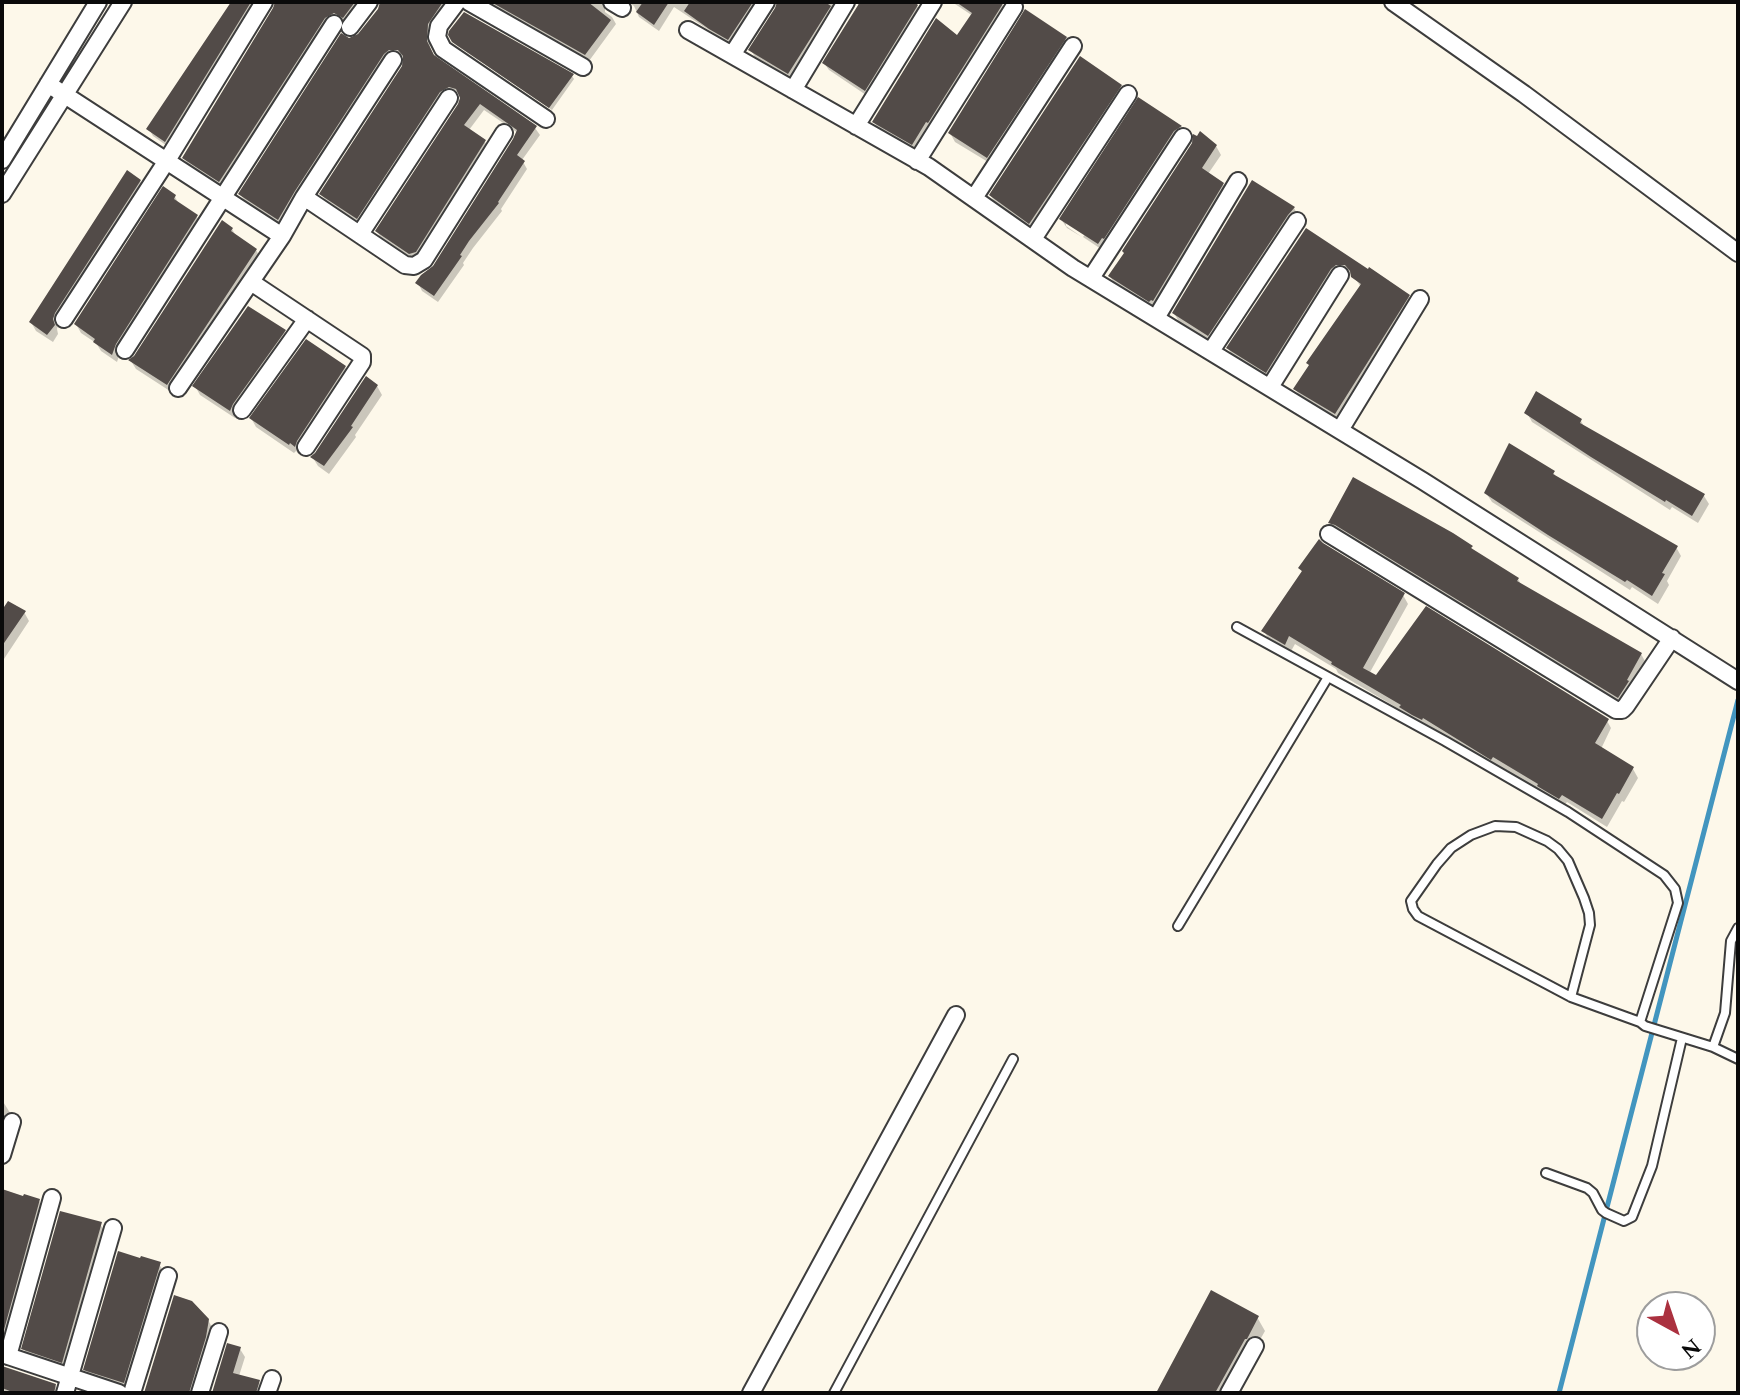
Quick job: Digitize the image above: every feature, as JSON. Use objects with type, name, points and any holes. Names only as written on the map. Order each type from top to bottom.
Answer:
[{"type":"street","points":[[2,160],[98,2]]},
{"type":"street","points":[[2,194],[123,2]]},
{"type":"street","points":[[64,319],[166,162],[264,2]]},
{"type":"street","points":[[125,350],[342,25],[369,2]]},
{"type":"street","points":[[457,2],[439,26],[437,37],[443,49],[546,119]]},
{"type":"street","points":[[469,2],[583,67]]},
{"type":"street","points":[[732,55],[766,2]]},
{"type":"street","points":[[793,90],[846,2]]},
{"type":"street","points":[[856,126],[933,2]]},
{"type":"street","points":[[1393,2],[1524,94],[1738,253]]},
{"type":"street","points":[[917,161],[1014,7]]},
{"type":"street","points":[[688,30],[917,161],[1091,278],[1340,430],[1738,681]]},
{"type":"street","points":[[974,198],[1073,46]]},
{"type":"street","points":[[178,388],[282,236],[393,60]]},
{"type":"street","points":[[48,84],[282,236]]},
{"type":"street","points":[[1033,239],[1128,94]]},
{"type":"street","points":[[360,234],[449,98]]},
{"type":"street","points":[[304,197],[405,265],[414,266],[424,260],[504,133]]},
{"type":"street","points":[[1091,278],[1183,137]]},
{"type":"street","points":[[1156,318],[1238,181]]},
{"type":"street","points":[[1211,351],[1297,221]]},
{"type":"street","points":[[1270,387],[1340,275]]},
{"type":"street","points":[[251,282],[362,356],[362,362],[306,447]]},
{"type":"street","points":[[1340,430],[1420,299]]},
{"type":"street","points":[[242,410],[307,319]]},
{"type":"street","points":[[1329,534],[1616,710],[1626,706],[1672,638]]},
{"type":"street","points":[[751,1393],[956,1015]]},
{"type":"street","points":[[2,1155],[12,1122]]},
{"type":"street","points":[[52,1198],[5,1355],[67,1385],[119,1393]]},
{"type":"street","points":[[67,1385],[113,1228]]},
{"type":"street","points":[[132,1393],[168,1276]]},
{"type":"street","points":[[200,1393],[219,1332]]},
{"type":"street","points":[[1229,1393],[1255,1346]]},
{"type":"lane","points":[[1237,627],[1568,812],[1664,875],[1675,889],[1678,903],[1642,1024]]},
{"type":"lane","points":[[1178,926],[1328,677]]},
{"type":"lane","points":[[1571,997],[1590,925],[1584,898],[1568,861],[1547,841],[1516,827],[1495,826],[1471,835],[1451,848],[1411,901],[1418,916],[1571,997],[1713,1047],[1738,1059]]},
{"type":"lane","points":[[1713,1047],[1725,1013],[1731,941],[1738,928]]},
{"type":"lane","points":[[1546,1173],[1587,1188],[1606,1213],[1624,1221],[1632,1217],[1647,1182],[1678,1036]]},
{"type":"lane","points":[[834,1393],[1013,1059]]},
{"type":"building","points":[[231,2],[251,2],[165,142],[146,129]]},
{"type":"building","points":[[275,2],[355,2],[343,18],[334,13],[325,18],[219,182],[182,158]]},
{"type":"building","points":[[380,2],[443,2],[428,24],[427,41],[434,55],[537,126],[517,155],[525,161],[434,296],[415,283],[433,266],[517,130],[480,104],[464,125],[486,140],[416,252],[409,254],[375,231],[458,104],[460,98],[456,89],[449,87],[440,92],[357,219],[319,194],[402,66],[403,56],[398,50],[389,50],[384,54],[278,220],[238,194],[341,33],[349,38],[358,34]]},
{"type":"building","points":[[491,2],[588,2],[611,20],[585,55]]},
{"type":"building","points":[[643,2],[669,2],[654,25],[636,12]]},
{"type":"building","points":[[690,2],[753,2],[728,40],[684,11]]},
{"type":"building","points":[[777,2],[825,2],[831,6],[788,74],[748,50]]},
{"type":"building","points":[[860,2],[915,2],[918,5],[865,91],[822,63]]},
{"type":"building","points":[[956,2],[1004,2],[912,145],[872,122],[936,18],[957,35],[972,13]]},
{"type":"building","points":[[1025,9],[1067,37],[987,158],[948,133]]},
{"type":"building","points":[[464,12],[574,74],[549,108],[452,42],[449,31]]},
{"type":"building","points":[[1080,56],[1122,85],[1029,224],[989,195]]},
{"type":"building","points":[[1138,97],[1182,126],[1174,131],[1098,244],[1059,219]]},
{"type":"building","points":[[1200,131],[1217,145],[1202,168],[1224,183],[1153,301],[1149,302],[1108,276],[1192,143],[1193,134],[1197,136]]},
{"type":"building","points":[[127,170],[141,180],[55,313],[55,325],[47,335],[29,322]]},
{"type":"building","points":[[1252,180],[1295,207],[1208,336],[1172,313]]},
{"type":"building","points":[[163,186],[176,195],[174,199],[198,215],[112,355],[74,324]]},
{"type":"building","points":[[222,220],[233,228],[231,231],[257,249],[167,385],[128,360],[134,356]]},
{"type":"building","points":[[1306,228],[1410,295],[1335,414],[1293,389],[1309,365],[1306,363],[1361,284],[1351,277],[1345,265],[1336,265],[1331,269],[1266,373],[1226,348]]},
{"type":"building","points":[[248,306],[286,330],[230,411],[192,386]]},
{"type":"building","points":[[306,339],[346,366],[295,447],[249,418]]},
{"type":"building","points":[[366,376],[378,385],[353,427],[324,466],[310,457]]},
{"type":"building","points":[[1536,391],[1582,419],[1580,423],[1705,494],[1692,516],[1591,457],[1524,413]]},
{"type":"building","points":[[1509,443],[1555,471],[1553,474],[1678,546],[1652,596],[1484,493]]},
{"type":"building","points":[[1353,477],[1453,533],[1519,578],[1517,581],[1642,653],[1618,698],[1328,523]]},
{"type":"building","points":[[1319,539],[1405,593],[1363,668],[1376,675],[1426,606],[1609,719],[1595,743],[1634,767],[1602,819],[1562,795],[1559,799],[1493,757],[1491,760],[1423,718],[1412,715],[1399,707],[1401,705],[1289,636],[1285,645],[1261,631],[1302,571],[1298,568]]},
{"type":"building","points":[[8,601],[26,611],[2,646],[2,610]]},
{"type":"building","points":[[2,1189],[40,1199],[2,1337]]},
{"type":"building","points":[[60,1211],[102,1222],[62,1363],[21,1349]]},
{"type":"building","points":[[118,1251],[161,1262],[124,1383],[83,1370]]},
{"type":"building","points":[[1211,1290],[1259,1316],[1247,1339],[1215,1393],[1156,1393]]},
{"type":"building","points":[[174,1295],[192,1301],[209,1319],[189,1393],[144,1393]]},
{"type":"building","points":[[227,1343],[241,1347],[233,1373],[260,1380],[256,1393],[212,1393]]},
{"type":"building","points":[[2,1366],[56,1384],[54,1393],[15,1393],[2,1388]]},
{"type":"waterway","points":[[1559,1393],[1738,700]]}]
